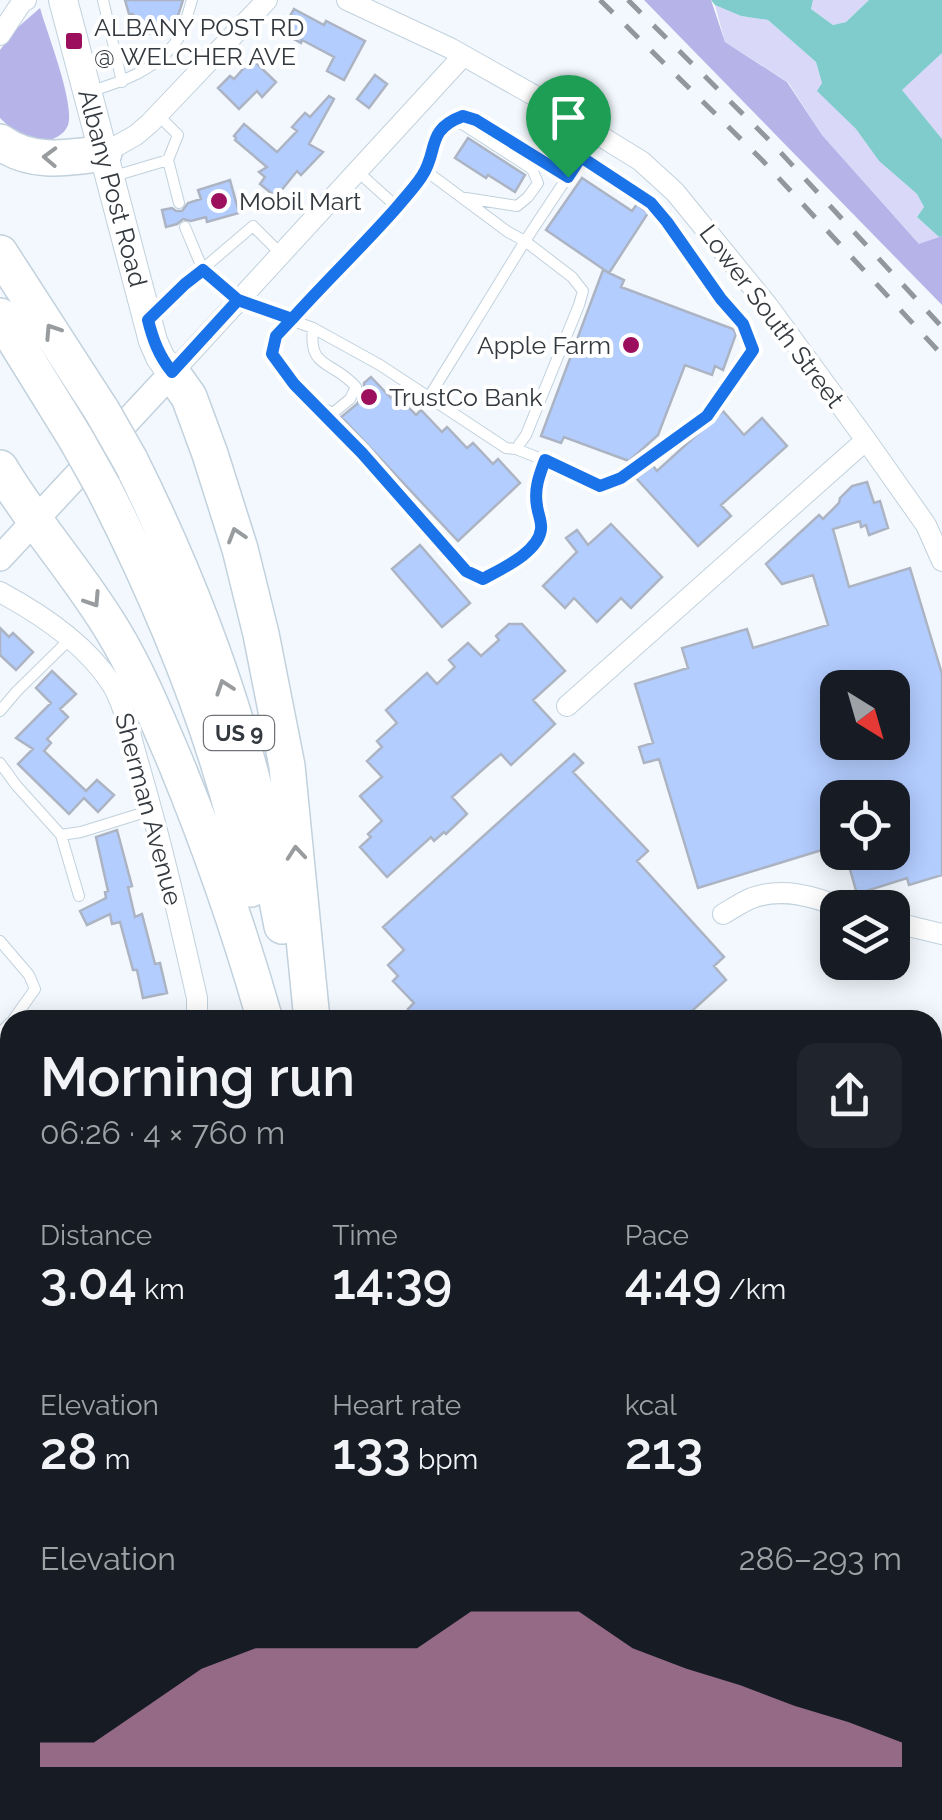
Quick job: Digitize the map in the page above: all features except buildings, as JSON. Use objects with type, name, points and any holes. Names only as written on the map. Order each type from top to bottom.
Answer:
[{"type":"highway","points":[[0,142],[39,159],[107,165]]},
{"type":"highway","name":"US 9","points":[[0,253],[130,460],[187,588],[240,736],[298,1010]]},
{"type":"highway","name":"US 9","points":[[0,316],[104,488],[171,635],[216,758],[248,872],[275,1010]]},
{"type":"highway","points":[[172,372],[189,397],[216,470],[271,677],[289,780],[311,1010]]},
{"type":"highway","points":[[0,468],[112,630],[150,703],[213,856],[261,1010]]},
{"type":"main road","name":"Albany Post Road","points":[[63,0],[148,320],[160,357],[172,372]]},
{"type":"street","points":[[0,36],[26,0]]},
{"type":"street","points":[[107,165],[267,0]]},
{"type":"street","name":"Lower South Street","points":[[347,0],[464,56],[537,97],[641,161],[675,192],[768,306],[866,440],[926,525],[942,561]]},
{"type":"street","points":[[0,558],[464,56]]},
{"type":"street","points":[[567,706],[866,440]]},
{"type":"street","name":"Sherman Avenue","points":[[0,592],[35,611],[70,639],[114,685],[165,857],[197,1010]]},
{"type":"street","points":[[723,914],[754,897],[784,893],[820,899]]},
{"type":"street","points":[[910,926],[942,934]]},
{"type":"lane","points":[[103,0],[122,82]]},
{"type":"lane","points":[[88,92],[147,70],[178,40],[192,0]]},
{"type":"lane","points":[[158,114],[178,135],[168,160],[180,202]]},
{"type":"lane","points":[[545,460],[537,481],[536,506],[542,528],[538,542],[483,579],[466,571],[272,354],[276,336],[380,228],[426,171],[435,137],[451,120],[463,116],[476,120],[568,177]]},
{"type":"lane","points":[[451,120],[532,169],[538,182],[517,206],[460,197]]},
{"type":"lane","points":[[430,398],[524,242],[596,133]]},
{"type":"lane","points":[[185,227],[203,270],[238,300],[314,328],[380,365],[506,448],[516,448],[600,486],[621,478],[707,416],[753,350],[743,324],[651,203],[581,157]]},
{"type":"lane","points":[[107,165],[168,160]]},
{"type":"lane","points":[[426,171],[572,277],[582,290],[530,424],[516,448]]},
{"type":"lane","points":[[357,172],[397,206]]},
{"type":"lane","points":[[148,320],[253,226],[281,254]]},
{"type":"lane","points":[[314,328],[311,345],[318,360],[346,374],[356,386],[350,398],[333,413],[314,404]]},
{"type":"lane","points":[[0,711],[70,639]]},
{"type":"lane","points":[[0,763],[61,834],[79,896]]},
{"type":"lane","points":[[61,834],[81,832],[152,810]]},
{"type":"lane","points":[[0,941],[30,975],[35,989],[19,1010]]},
{"type":"shaded area","points":[[644,0],[711,0],[725,42],[787,82],[822,135],[919,244],[942,236],[942,305]]},
{"type":"shaded area","points":[[711,0],[813,0],[811,9],[833,25],[846,22],[869,0],[942,0],[942,53],[902,90],[942,139],[942,236],[917,217],[924,207],[917,194],[879,161],[856,129],[817,91],[822,83],[816,62],[768,20],[741,16]]},
{"type":"shaded area","points":[[813,0],[869,0],[846,22],[833,25],[811,9]]},
{"type":"shaded area","points":[[715,5],[741,16],[768,20],[816,62],[822,83],[818,91],[856,129],[879,161],[917,194],[924,207],[917,217],[939,237],[920,245],[822,135],[788,82],[725,42]]},
{"type":"shaded area","points":[[40,8],[64,85],[69,115],[64,132],[43,143],[18,135],[0,118],[0,50]]},
{"type":"shaded area","points":[[942,53],[942,139],[901,90]]},
{"type":"railway","points":[[600,0],[763,161],[942,355]]},
{"type":"railway","points":[[628,0],[770,141],[942,327]]},
{"type":"place","name":"ALBANY POST RD @ WELCHER AVE","points":[[74,41]]},
{"type":"place","name":"Mobil Mart","points":[[219,201]]},
{"type":"place","name":"Apple Farm","points":[[631,345]]},
{"type":"place","name":"TrustCo Bank","points":[[369,397]]},
{"type":"route","points":[[568,177],[476,120],[463,116],[451,120],[435,137],[426,171],[412,190],[292,319],[238,300],[172,372],[153,341],[148,320],[203,270],[238,300],[292,319],[276,336],[272,354],[294,384],[362,453],[466,571],[483,579],[538,542],[542,528],[536,506],[537,481],[545,460],[600,486],[621,478],[707,416],[753,350],[743,324],[651,203],[581,157],[568,177]]}]
